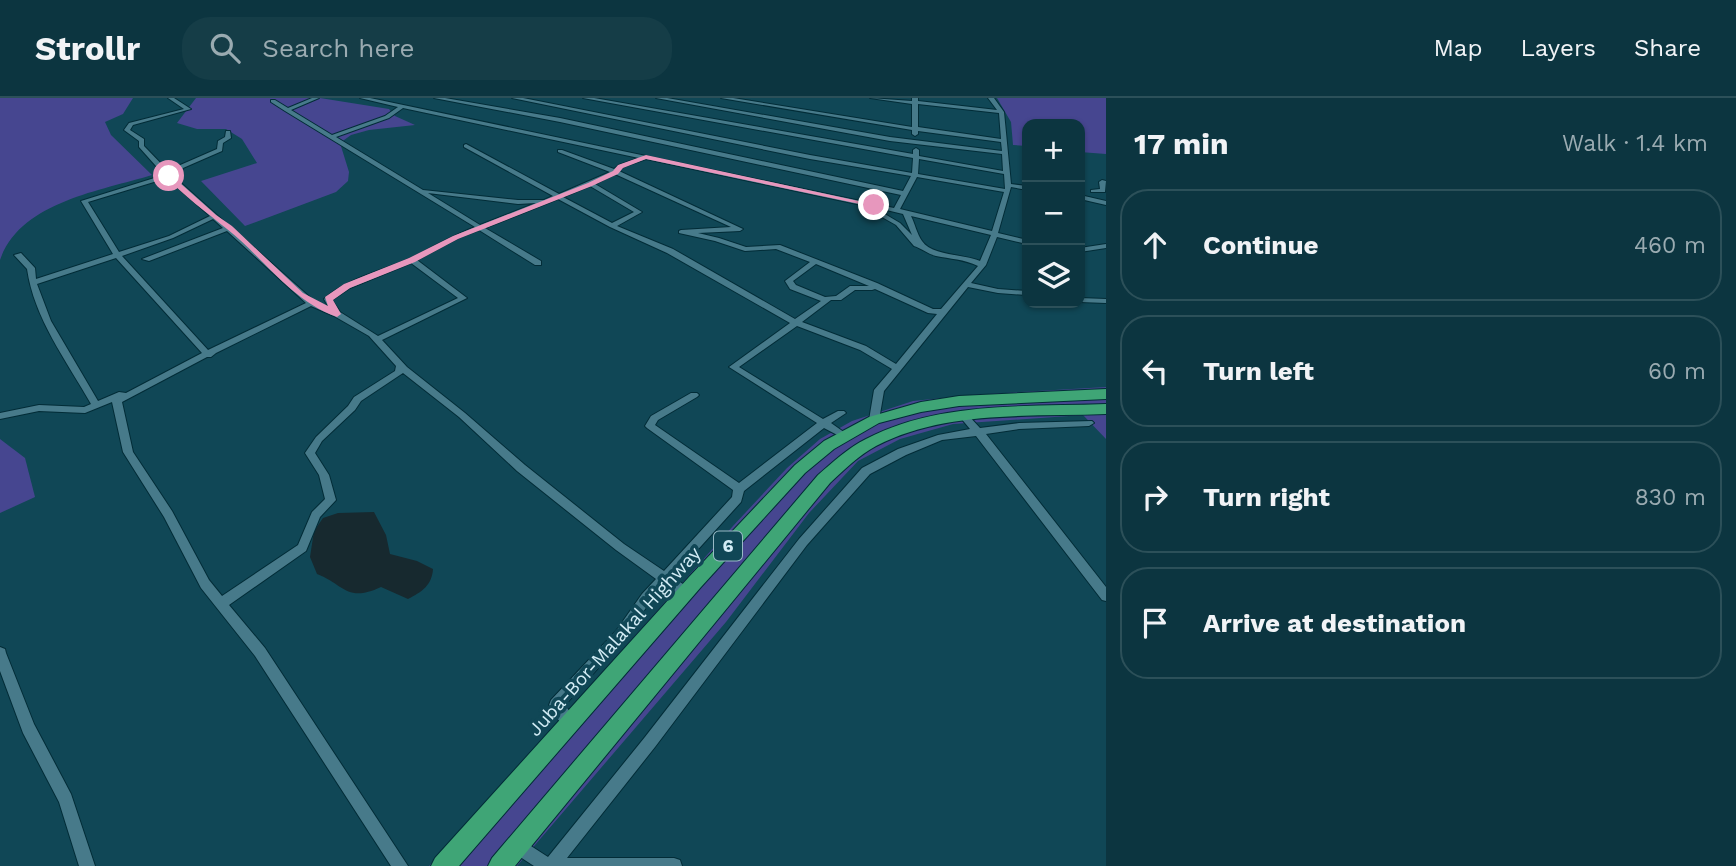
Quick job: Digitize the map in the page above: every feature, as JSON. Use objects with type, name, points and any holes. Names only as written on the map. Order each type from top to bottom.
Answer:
[{"type":"highway","name":"Juba-Bor-Malakal Highway","points":[[443,866],[685,593],[800,469],[843,435],[874,420],[921,407],[959,401],[1106,394]]},
{"type":"highway","name":"6","points":[[500,866],[824,480],[842,462],[871,442],[892,433],[948,418],[1106,409]]},
{"type":"street","points":[[171,98],[188,108],[131,124],[127,130],[142,140],[141,146],[169,176],[213,217],[230,228],[291,287],[312,303],[372,334],[404,369],[462,415],[521,468],[685,593]]},
{"type":"street","points":[[286,110],[316,98]]},
{"type":"street","points":[[363,98],[874,205],[1022,241]]},
{"type":"street","points":[[334,136],[387,117],[412,98]]},
{"type":"street","points":[[437,98],[670,143],[906,194]]},
{"type":"street","points":[[515,98],[915,175],[1022,188]]},
{"type":"street","points":[[586,98],[1007,173]]},
{"type":"street","points":[[659,98],[916,143],[1005,153]]},
{"type":"street","points":[[654,159],[670,143],[677,130],[694,117],[711,98]]},
{"type":"street","points":[[724,98],[1004,141]]},
{"type":"street","points":[[873,98],[914,100],[1001,112]]},
{"type":"street","points":[[874,420],[879,390],[982,265],[995,233],[1007,188],[1007,173],[1001,112],[991,98]]},
{"type":"street","points":[[896,210],[915,175],[917,156],[914,100]]},
{"type":"street","points":[[273,101],[538,263]]},
{"type":"street","points":[[208,355],[117,255],[82,199],[179,172],[180,167],[191,160],[220,150],[220,142],[228,138],[228,132]]},
{"type":"street","points":[[466,146],[612,226],[670,251],[796,323],[863,348],[897,368]]},
{"type":"street","points":[[560,151],[615,172],[740,229],[681,232],[717,239],[745,249],[777,247],[874,285],[930,311],[943,312]]},
{"type":"street","points":[[337,314],[328,299],[347,286],[412,260],[456,237],[590,184],[615,172],[621,166],[646,157]]},
{"type":"street","points":[[1093,191],[1103,191],[1102,183],[1106,183]]},
{"type":"street","points":[[590,184],[639,212],[612,226]]},
{"type":"street","points":[[422,191],[518,202],[550,201]]},
{"type":"street","points":[[1085,198],[1106,203]]},
{"type":"street","points":[[874,205],[875,211],[898,223],[922,247],[933,253],[970,257],[982,265]]},
{"type":"street","points":[[906,213],[922,247]]},
{"type":"street","points":[[32,283],[171,237],[213,217]]},
{"type":"street","points":[[146,259],[230,228]]},
{"type":"street","points":[[1085,249],[1106,246]]},
{"type":"street","points":[[18,255],[31,268],[32,283],[71,367],[96,405]]},
{"type":"street","points":[[376,340],[463,298],[412,260]]},
{"type":"street","points":[[815,261],[789,281],[793,287],[827,301]]},
{"type":"street","points":[[966,284],[1022,293]]},
{"type":"street","points":[[843,435],[733,367],[828,298],[838,298],[853,288],[872,288],[874,285]]},
{"type":"street","points":[[1085,300],[1106,301]]},
{"type":"street","points":[[0,416],[39,408],[85,411],[208,355],[312,303]]},
{"type":"street","points":[[220,347],[117,401],[128,452],[168,514],[205,584],[260,652],[400,866]]},
{"type":"street","points":[[221,604],[302,548],[316,515],[331,500],[324,475],[310,453],[319,439],[352,408],[357,399],[399,372],[400,367]]},
{"type":"street","points":[[694,395],[654,418],[650,426],[739,489]]},
{"type":"street","points":[[570,722],[556,705],[737,499],[739,489],[823,423],[841,413]]},
{"type":"street","points":[[965,417],[1106,596]]},
{"type":"street","points":[[517,845],[549,866],[666,722],[803,542],[866,471],[902,452],[941,437],[1019,426],[1089,423]]},
{"type":"street","points":[[0,653],[28,728],[66,799],[87,866]]},
{"type":"street","points":[[568,866],[674,866]]},
{"type":"shaded area","points":[[0,98],[133,98],[123,114],[105,122],[111,135],[152,175],[86,194],[43,212],[10,240],[0,260]]},
{"type":"shaded area","points":[[196,98],[320,98],[389,109],[395,116],[415,125],[369,130],[351,135],[340,143],[349,172],[348,181],[336,192],[245,226],[201,181],[257,163],[242,139],[226,129],[197,129],[177,123]]},
{"type":"shaded area","points":[[997,98],[1106,98],[1106,154],[1085,152],[1085,119],[1022,119],[1022,146],[1013,145],[1011,122]]},
{"type":"shaded area","points":[[1106,387],[1106,439],[1083,415],[953,424],[900,439],[858,461],[809,513],[726,622],[517,866],[429,866],[733,526],[787,468],[820,439],[852,421],[913,401]]},
{"type":"shaded area","points":[[0,439],[25,458],[35,497],[0,513]]},
{"type":"water","points":[[374,512],[386,535],[390,554],[417,561],[433,569],[431,579],[425,587],[408,599],[381,587],[361,593],[347,591],[317,574],[310,557],[314,531],[323,518],[338,513]]},
{"type":"route","points":[[169,176],[213,217],[230,228],[300,295],[337,314],[328,299],[347,286],[412,260],[456,237],[590,184],[615,172],[621,166],[646,157],[874,205]]}]
